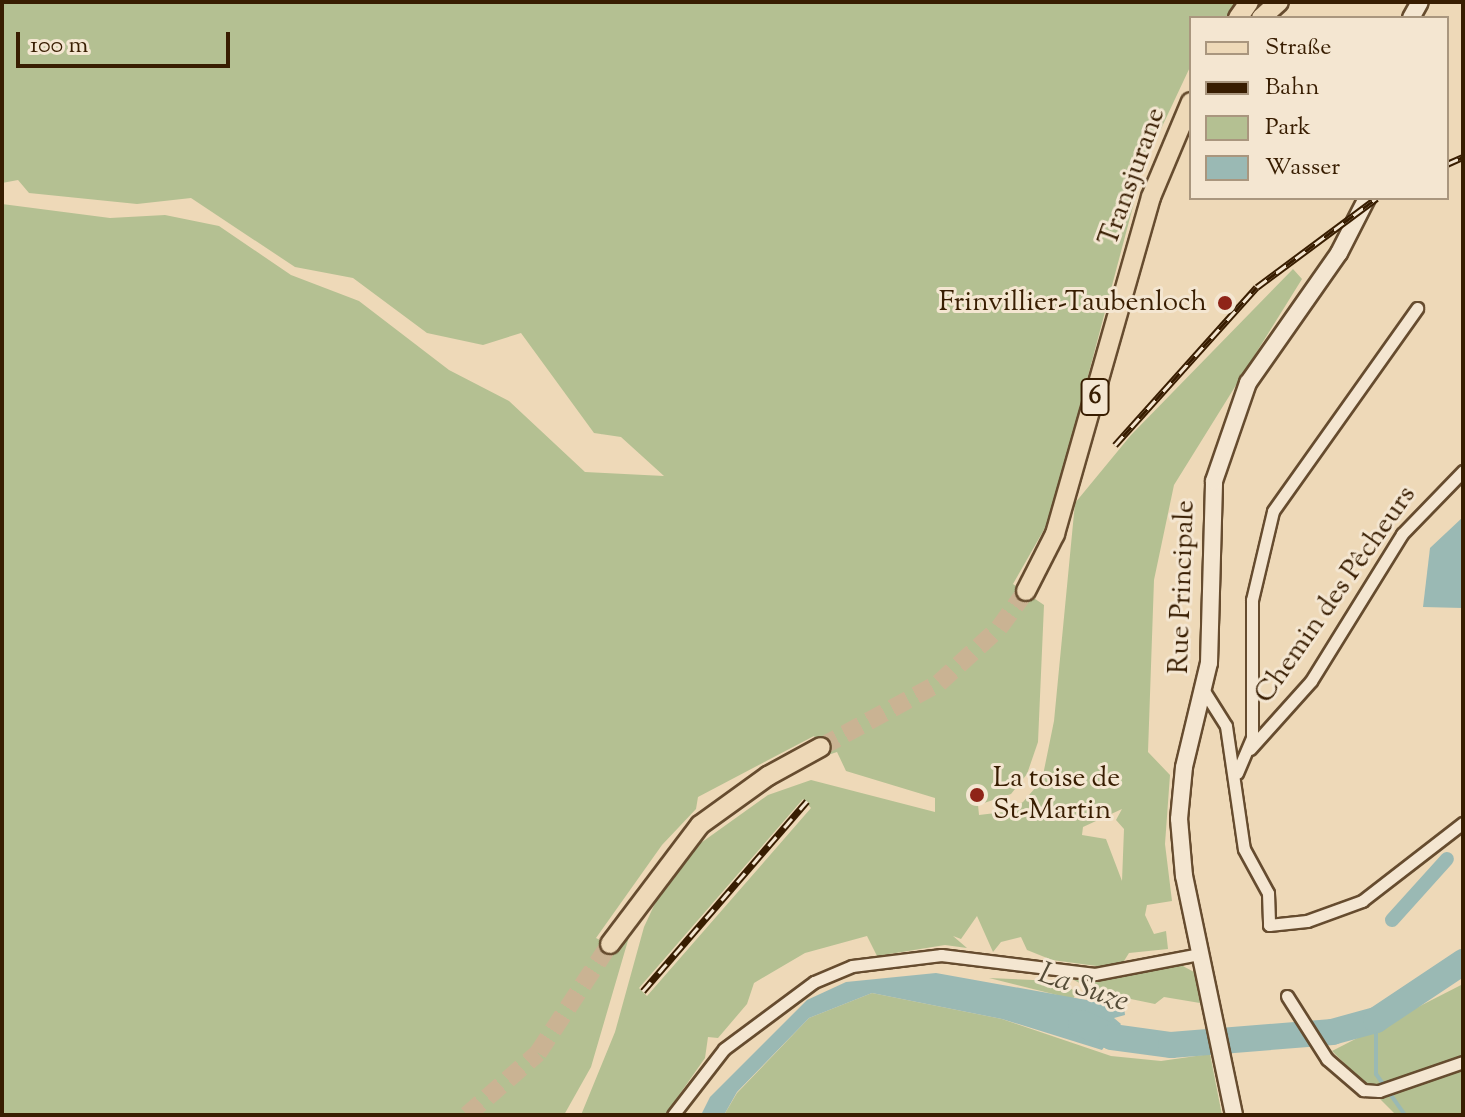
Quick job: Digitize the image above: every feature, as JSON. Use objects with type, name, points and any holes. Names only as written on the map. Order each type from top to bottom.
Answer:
[{"type":"main road","points":[[1263,16],[1279,2]]},
{"type":"main road","name":"Transjurane","points":[[1026,591],[1055,534],[1151,197],[1189,102]]},
{"type":"main road","name":"Rue Principale","points":[[1234,1115],[1201,960],[1179,819],[1184,767],[1204,691],[1210,645],[1208,521],[1229,425],[1268,348],[1339,253],[1366,200]]},
{"type":"main road","points":[[610,944],[700,825],[768,776],[821,747]]},
{"type":"street","points":[[1250,749],[1252,600],[1273,511],[1417,308]]},
{"type":"street","name":"Chemin des Pêcheurs","points":[[1237,773],[1250,749],[1318,671],[1402,534],[1463,471]]},
{"type":"street","points":[[1204,691],[1222,714],[1237,773],[1244,849],[1268,893],[1269,925],[1307,921],[1362,901],[1463,823]]},
{"type":"street","points":[[673,1115],[713,1060],[800,991],[852,966],[941,955],[1095,974],[1201,960]]},
{"type":"street","points":[[1287,996],[1318,1048],[1350,1083],[1379,1091],[1463,1062]]},
{"type":"green space","points":[[2,2],[1241,2],[1232,16],[1189,16],[1189,69],[1144,165],[1050,519],[1013,584],[1044,605],[1038,742],[1027,774],[1011,794],[978,805],[979,815],[1004,812],[1023,802],[1042,780],[1054,721],[1075,503],[1131,435],[1293,269],[1302,279],[1174,485],[1154,580],[1148,752],[1170,775],[1165,844],[1172,901],[1147,905],[1145,915],[1154,934],[1166,931],[1168,949],[1129,953],[1119,969],[1052,960],[1027,950],[1021,937],[1001,942],[993,952],[977,916],[961,939],[953,936],[967,948],[945,945],[877,956],[867,936],[805,953],[754,983],[747,1004],[718,1038],[708,1037],[705,1058],[665,1115],[581,1115],[615,1032],[644,927],[664,884],[698,845],[768,795],[811,780],[935,812],[935,798],[846,771],[837,752],[825,756],[814,736],[698,797],[696,809],[662,845],[596,938],[617,949],[629,937],[591,1067],[564,1115],[2,1115],[2,204],[110,218],[165,215],[219,226],[291,275],[359,301],[449,370],[509,401],[585,472],[664,476],[621,437],[594,433],[521,333],[483,345],[427,333],[353,278],[295,267],[191,198],[137,204],[29,193],[18,180],[2,183]],"holes":[[[803,799],[811,808],[647,996],[639,988]],[[1122,809],[1116,820],[1124,829],[1122,881],[1106,839],[1082,835],[1083,827]]]},
{"type":"green space","points":[[1181,965],[1194,972],[1200,1003],[1164,997],[1155,1004],[1097,992],[1068,977],[1096,982]]},
{"type":"green space","points":[[989,978],[1056,981],[1077,992],[1073,999]]},
{"type":"green space","points":[[1463,984],[1463,1115],[1396,1115],[1332,1051]]},
{"type":"green space","points":[[872,993],[1002,1019],[1111,1056],[1161,1061],[1210,1054],[1222,1115],[724,1115],[737,1093],[809,1018]]},
{"type":"water","points":[[1463,517],[1463,608],[1423,607],[1430,548]]},
{"type":"water","points":[[936,973],[1124,1007],[1125,1015],[1114,1018],[1121,1024],[1102,1050],[1002,1019],[872,993],[809,1018],[737,1092],[724,1115],[701,1115],[710,1097],[807,1000],[846,982]]},
{"type":"waterway","points":[[1392,920],[1447,859]]},
{"type":"waterway","name":"La Suze","points":[[1081,1023],[1112,1037],[1171,1045],[1332,1032],[1376,1020],[1463,962]]},
{"type":"waterway","points":[[1376,1020],[1376,1074],[1405,1115]]},
{"type":"tunnel","points":[[821,747],[939,683],[999,628],[1026,591]]},
{"type":"tunnel","points":[[467,1115],[538,1053],[610,944]]},
{"type":"railway","points":[[1449,163],[1463,157]]},
{"type":"railway","points":[[1115,445],[1257,287],[1374,200]]},
{"type":"railway","points":[[643,991],[807,801]]},
{"type":"place","name":"Frinvillier-Taubenloch","points":[[1225,303]]},
{"type":"place","name":"La toise de St-Martin","points":[[977,795]]}]
